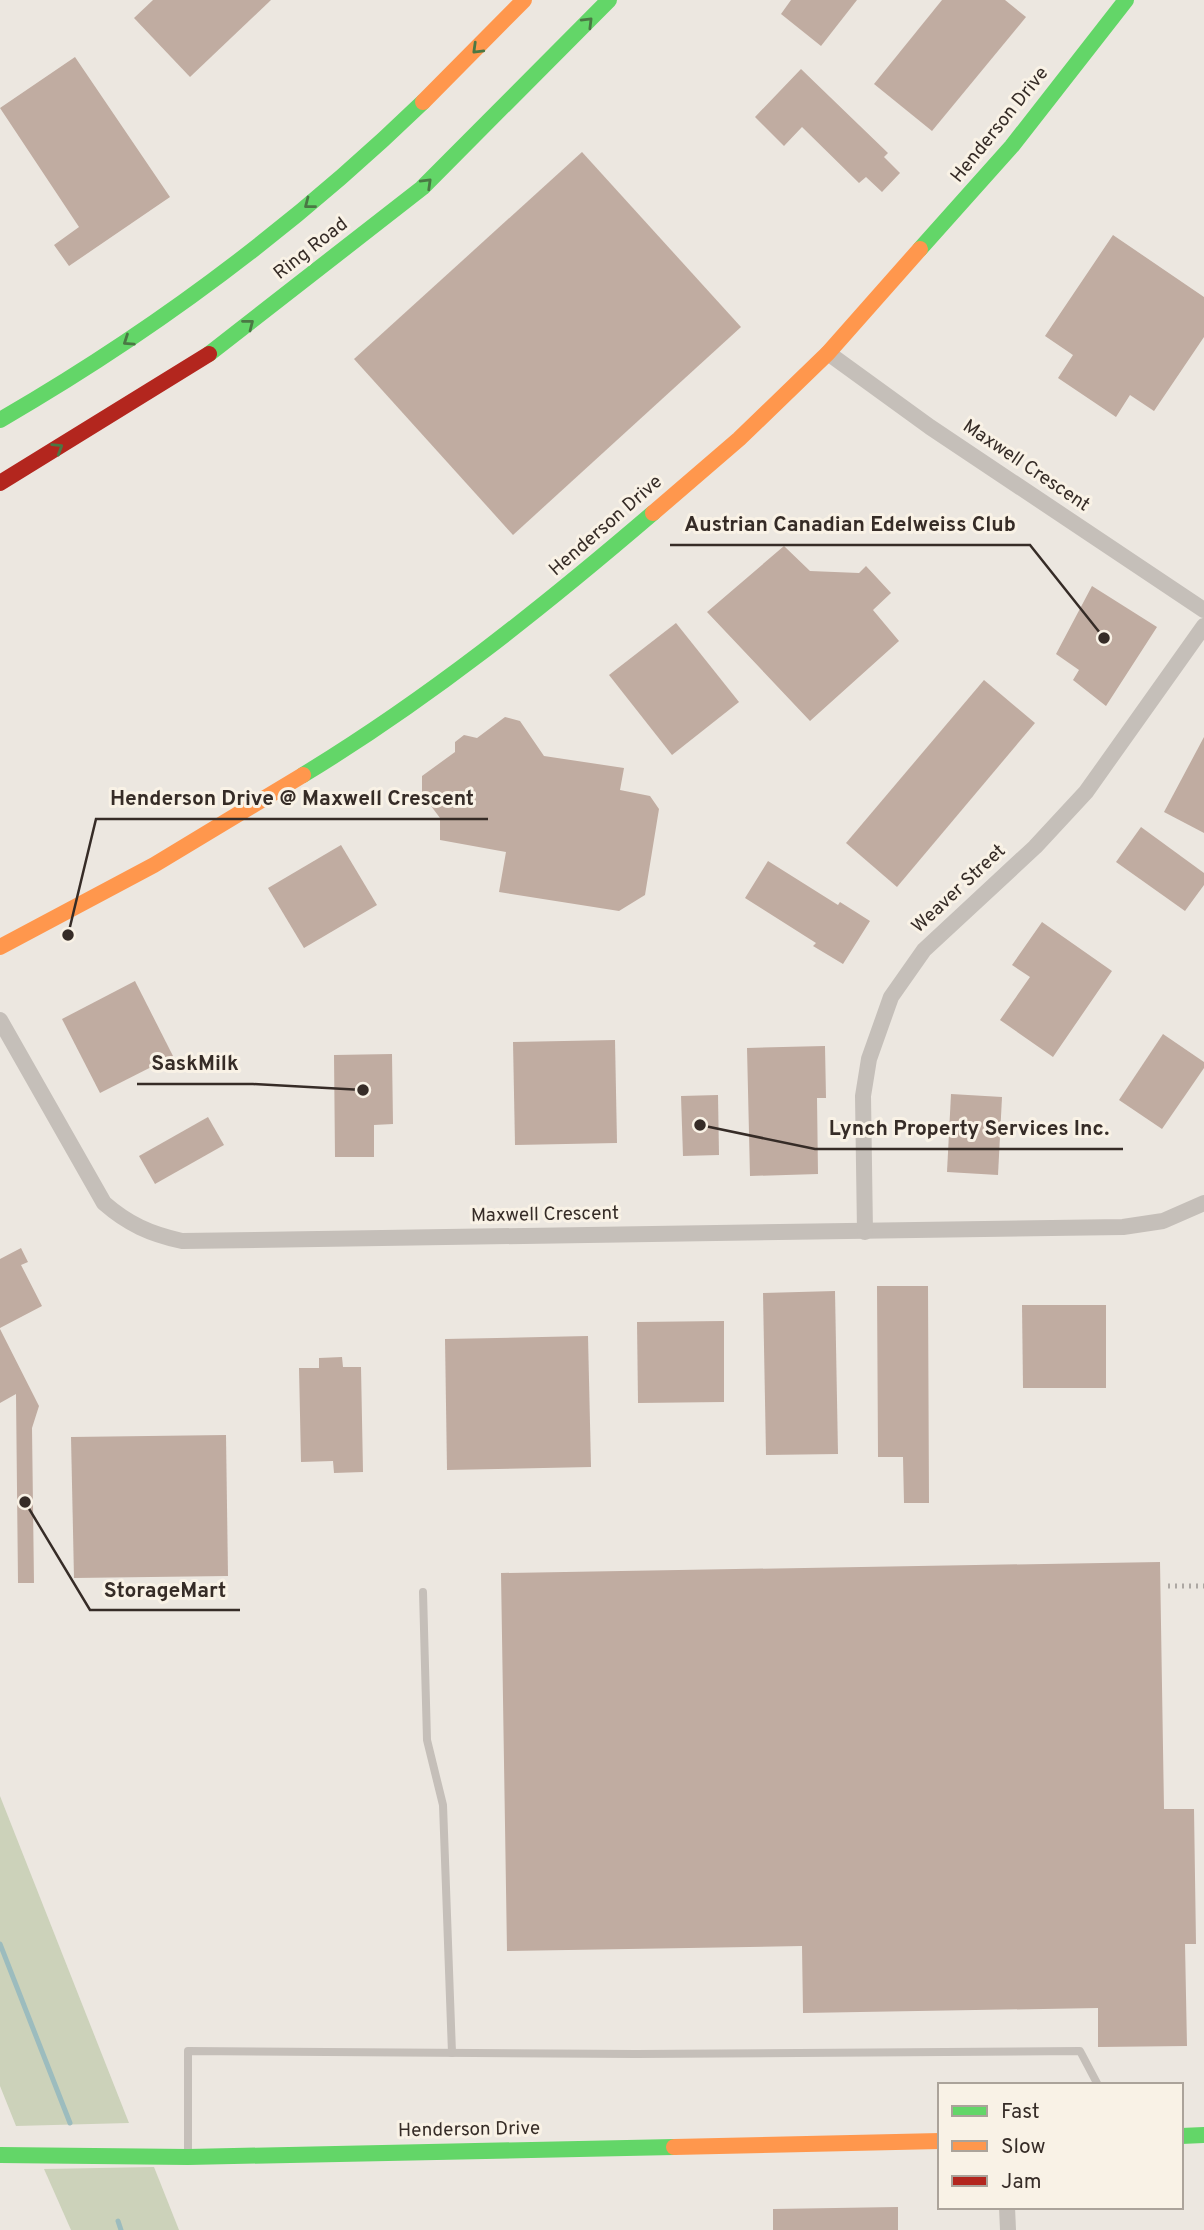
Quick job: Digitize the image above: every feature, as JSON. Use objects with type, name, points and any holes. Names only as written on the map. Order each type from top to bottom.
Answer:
[{"type":"main road","name":"Ring Road","points":[[0,420],[48,394],[183,303],[334,185],[484,42],[524,0]]},
{"type":"main road","name":"Ring Road","points":[[0,483],[213,352],[422,188],[609,0]]},
{"type":"main road","name":"Henderson Drive","points":[[0,947],[154,865],[379,729],[566,589],[739,439],[828,353],[1012,146],[1126,0]]},
{"type":"main road","points":[[1183,2136],[1204,2135]]},
{"type":"main road","name":"Henderson Drive","points":[[0,2155],[188,2157],[938,2141]]},
{"type":"street","name":"Maxwell Crescent","points":[[828,353],[930,427],[1204,610]]},
{"type":"street","name":"Weaver Street","points":[[865,1231],[863,1096],[869,1059],[891,997],[925,950],[1035,847],[1086,792],[1204,625]]},
{"type":"street","name":"Maxwell Crescent","points":[[0,1020],[104,1203],[127,1223],[153,1234],[190,1241],[1123,1227],[1163,1221],[1204,1203]]},
{"type":"street","points":[[1007,2209],[1008,2230]]},
{"type":"lane","points":[[423,1592],[427,1740],[443,1805],[452,2053]]},
{"type":"lane","points":[[188,2157],[188,2051],[1080,2051],[1097,2083]]},
{"type":"green space","points":[[0,1796],[129,2123],[16,2126],[0,2086]]},
{"type":"green space","points":[[154,2167],[179,2230],[71,2230],[44,2169]]},
{"type":"building","points":[[153,0],[271,0],[190,77],[134,18]]},
{"type":"building","points":[[791,0],[857,0],[821,46],[781,14]]},
{"type":"building","points":[[942,0],[1005,0],[1026,17],[932,131],[874,84]]},
{"type":"building","points":[[75,57],[170,197],[69,266],[54,245],[79,227],[0,108]]},
{"type":"building","points":[[801,69],[888,153],[884,157],[900,173],[882,192],[866,177],[859,183],[802,127],[784,146],[755,117]]},
{"type":"building","points":[[582,152],[741,327],[513,535],[354,359]]},
{"type":"building","points":[[1113,235],[1204,297],[1204,337],[1154,411],[1130,395],[1116,417],[1058,378],[1073,355],[1045,336]]},
{"type":"building","points":[[784,546],[810,571],[859,573],[866,566],[891,593],[873,610],[899,641],[810,721],[707,612]]},
{"type":"building","points":[[1092,586],[1157,627],[1106,706],[1073,680],[1079,670],[1056,654]]},
{"type":"building","points":[[676,623],[739,702],[672,755],[609,675]]},
{"type":"building","points":[[984,680],[1035,723],[897,887],[846,843]]},
{"type":"building","points":[[505,717],[520,721],[544,756],[624,768],[620,790],[650,796],[659,809],[645,895],[619,911],[499,892],[506,852],[440,840],[440,818],[422,794],[422,776],[455,752],[455,742],[464,735],[477,738]]},
{"type":"building","points":[[1204,737],[1204,833],[1164,812]]},
{"type":"building","points":[[1141,827],[1204,873],[1204,885],[1185,911],[1116,862]]},
{"type":"building","points":[[341,845],[377,905],[304,948],[268,888]]},
{"type":"building","points":[[768,861],[838,905],[840,902],[870,921],[843,964],[813,946],[816,943],[745,898]]},
{"type":"building","points":[[1042,922],[1112,971],[1053,1057],[1000,1020],[1030,977],[1012,965]]},
{"type":"building","points":[[135,981],[173,1056],[100,1093],[62,1019]]},
{"type":"building","points":[[1163,1034],[1204,1062],[1204,1068],[1162,1129],[1119,1100]]},
{"type":"building","points":[[615,1040],[617,1143],[515,1145],[513,1042]]},
{"type":"building","points":[[825,1046],[826,1098],[817,1098],[818,1174],[750,1176],[747,1048]]},
{"type":"building","points":[[392,1054],[393,1124],[374,1125],[374,1157],[335,1157],[334,1055]]},
{"type":"building","points":[[951,1094],[1002,1097],[998,1175],[947,1172]]},
{"type":"building","points":[[718,1095],[719,1155],[683,1156],[681,1096]]},
{"type":"building","points":[[208,1117],[224,1145],[155,1184],[139,1156]]},
{"type":"building","points":[[21,1248],[28,1262],[21,1265],[42,1306],[0,1328],[0,1259]]},
{"type":"building","points":[[877,1286],[928,1286],[929,1503],[904,1503],[903,1457],[878,1457]]},
{"type":"building","points":[[835,1291],[838,1454],[766,1455],[763,1293]]},
{"type":"building","points":[[1022,1305],[1106,1305],[1106,1388],[1023,1388]]},
{"type":"building","points":[[724,1321],[724,1402],[638,1403],[637,1322]]},
{"type":"building","points":[[0,1329],[39,1406],[32,1428],[34,1583],[18,1583],[16,1394],[0,1403]]},
{"type":"building","points":[[588,1336],[591,1467],[447,1470],[445,1339]]},
{"type":"building","points":[[342,1357],[343,1367],[361,1367],[363,1472],[334,1473],[333,1461],[301,1462],[299,1368],[319,1368],[319,1358]]},
{"type":"building","points":[[226,1435],[228,1576],[74,1578],[71,1437]]},
{"type":"building","points":[[1160,1562],[1164,1809],[1194,1809],[1196,1944],[1185,1944],[1187,2046],[1098,2047],[1098,2008],[803,2013],[802,1946],[507,1951],[501,1573]]},
{"type":"building","points":[[898,2207],[898,2230],[773,2230],[773,2209]]},
{"type":"waterway","points":[[0,1944],[70,2123]]},
{"type":"waterway","points":[[118,2221],[121,2230]]},
{"type":"railway","points":[[1168,1586],[1204,1586]]},
{"type":"traffic: fast","points":[[209,354],[422,188],[609,0]]},
{"type":"traffic: fast","points":[[920,249],[1012,146],[1126,0]]},
{"type":"traffic: fast","points":[[0,420],[113,350],[221,274],[325,191],[423,102]]},
{"type":"traffic: fast","points":[[303,775],[439,684],[569,583],[653,513]]},
{"type":"traffic: fast","points":[[1183,2136],[1204,2135]]},
{"type":"traffic: fast","points":[[0,2155],[188,2157],[674,2147]]},
{"type":"traffic: slow","points":[[423,102],[524,0]]},
{"type":"traffic: slow","points":[[653,513],[739,439],[828,353],[920,249]]},
{"type":"traffic: slow","points":[[0,947],[154,865],[303,775]]},
{"type":"traffic: slow","points":[[674,2147],[938,2141]]},
{"type":"traffic: jam","points":[[0,483],[209,354]]},
{"type":"place","name":"Austrian Canadian Edelweiss Club","points":[[1104,638]]},
{"type":"place","name":"Henderson Drive @ Maxwell Crescent","points":[[68,935]]},
{"type":"place","name":"SaskMilk","points":[[363,1090]]},
{"type":"place","name":"Lynch Property Services Inc.","points":[[700,1125]]},
{"type":"place","name":"StorageMart","points":[[25,1502]]}]
